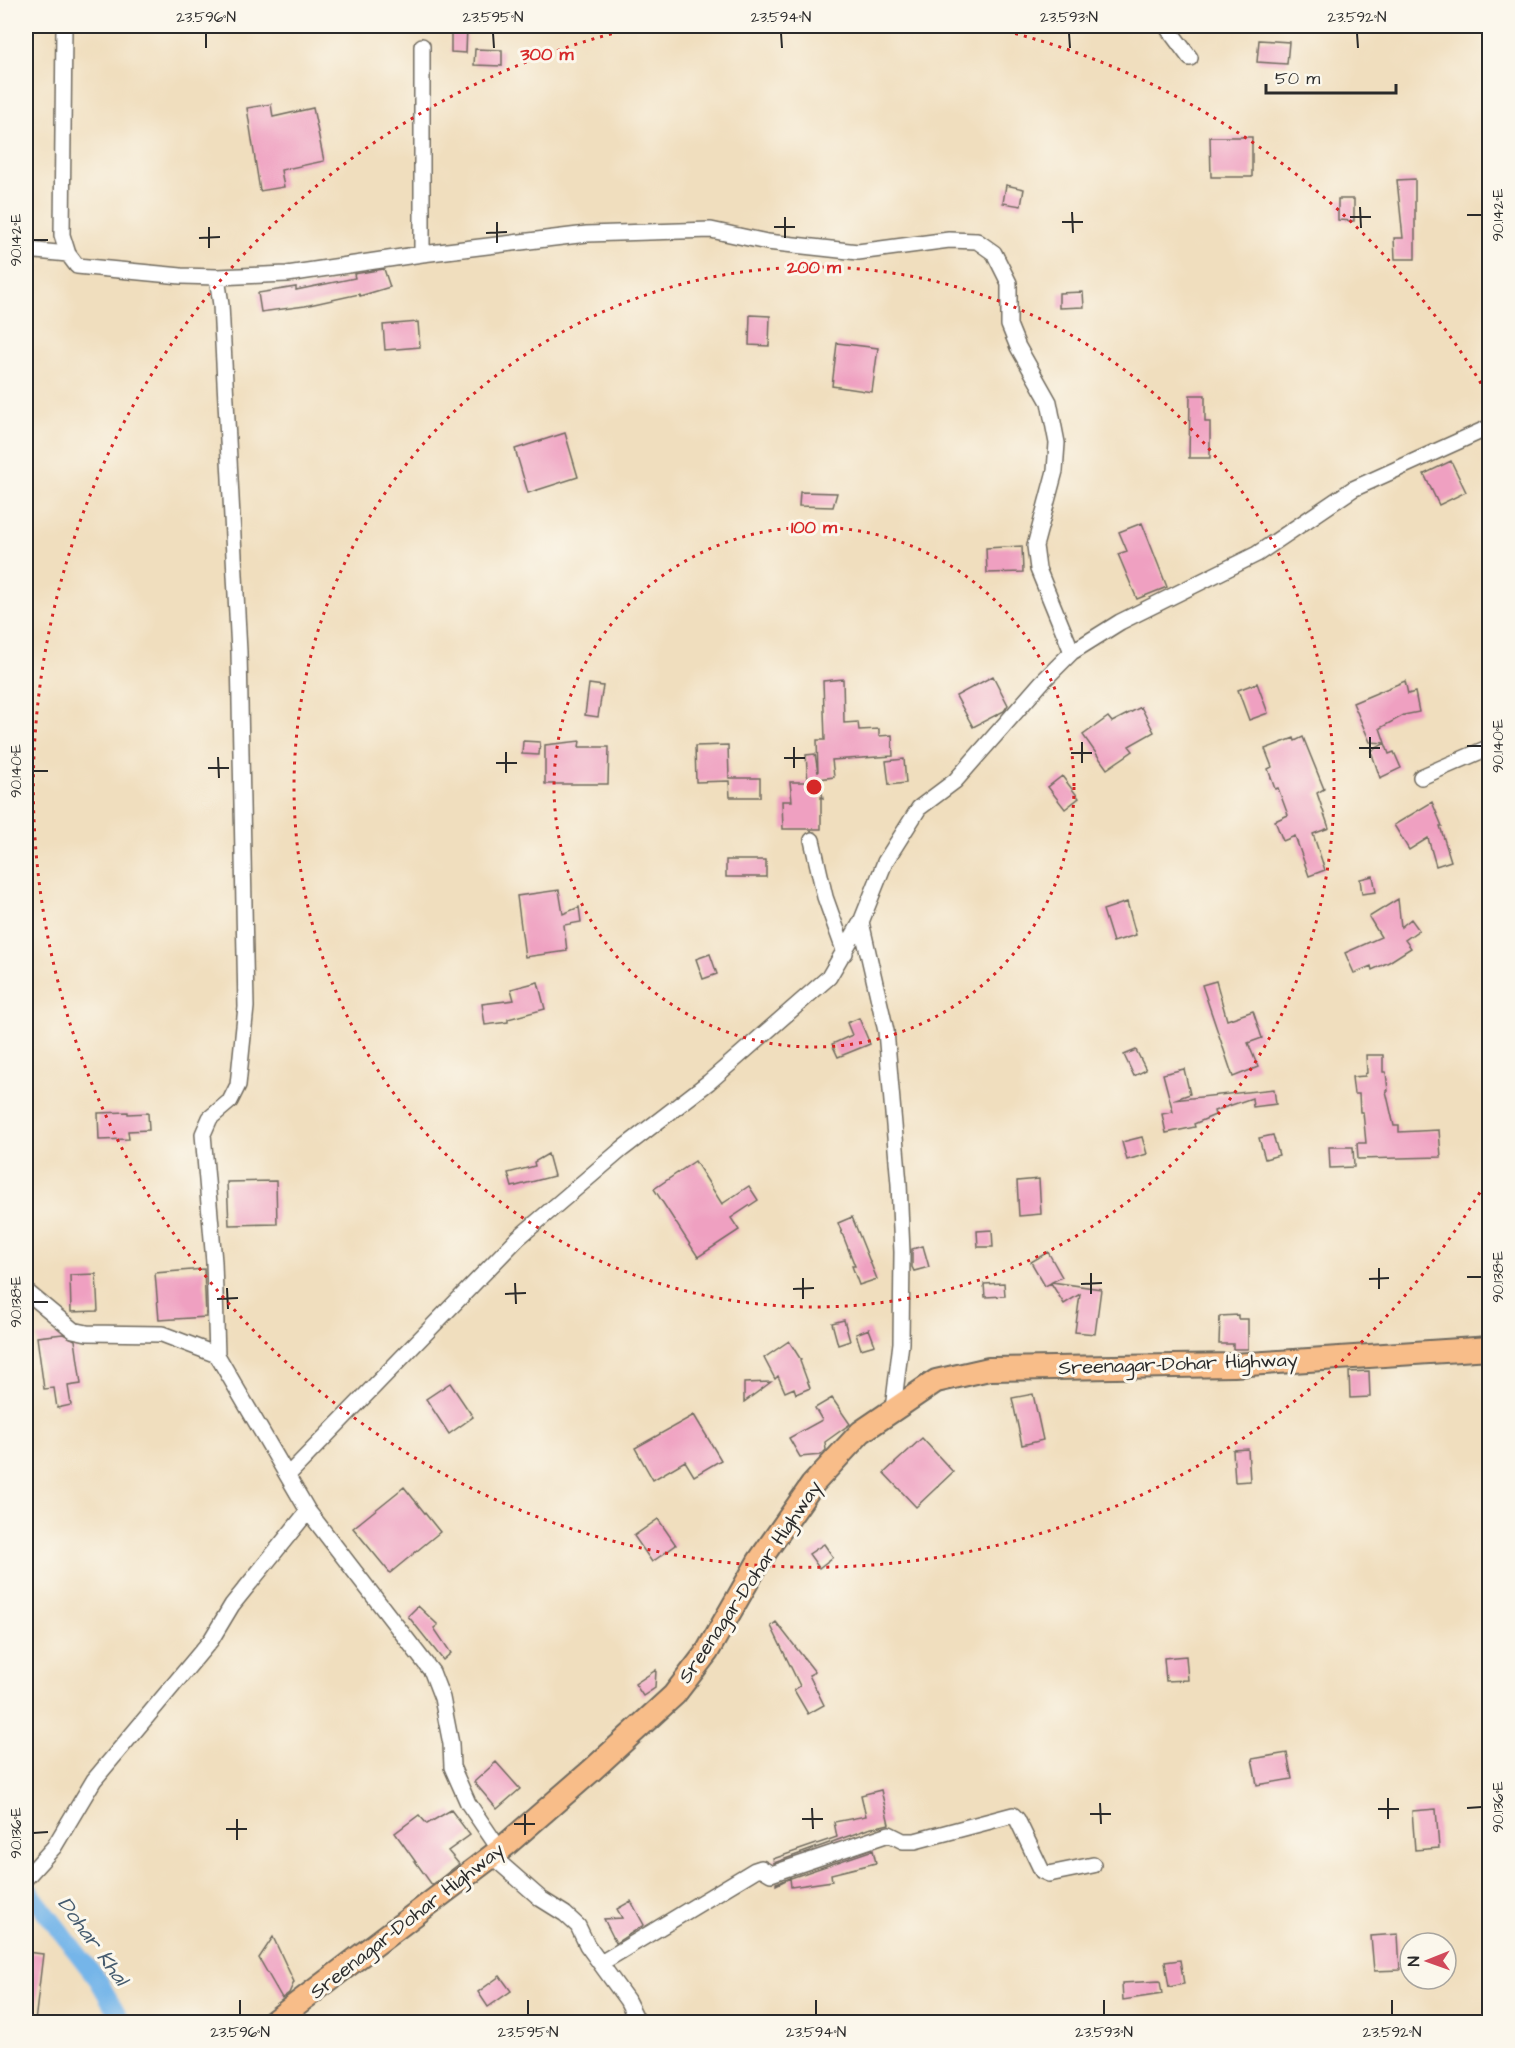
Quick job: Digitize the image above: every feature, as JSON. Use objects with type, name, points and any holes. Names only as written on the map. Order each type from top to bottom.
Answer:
[{"type":"main road","name":"Sreenagar-Dohar Highway","points":[[273,2022],[496,1853],[674,1695],[707,1652],[759,1561],[812,1485],[861,1432],[936,1381],[989,1369],[1234,1365],[1490,1348]]},
{"type":"street","points":[[64,26],[62,235],[68,254],[77,266],[181,276],[287,274],[422,254],[587,234],[711,230],[767,242],[858,252],[949,240],[977,241],[994,253],[1009,283],[1009,325],[1017,347],[1049,402],[1057,443],[1054,471],[1035,546],[1038,569],[1072,652]]},
{"type":"street","points":[[1166,26],[1190,58]]},
{"type":"street","points":[[422,46],[422,254]]},
{"type":"street","points":[[26,250],[68,254]]},
{"type":"street","points":[[217,277],[221,305],[239,652],[246,1007],[238,1085],[230,1101],[210,1118],[203,1134],[214,1262],[217,1355],[308,1511],[432,1672],[442,1698],[451,1744],[452,1767],[468,1803],[496,1853],[541,1899],[565,1914],[578,1926],[587,1945],[627,2000],[638,2022]]},
{"type":"street","points":[[288,1475],[518,1238],[622,1149],[709,1082],[829,977],[861,922],[885,862],[919,808],[955,781],[1042,682],[1072,652],[1120,622],[1257,554],[1353,489],[1490,427]]},
{"type":"street","points":[[1421,777],[1490,747]]},
{"type":"street","points":[[812,840],[825,897],[845,953]]},
{"type":"street","points":[[861,922],[886,1031],[898,1184],[902,1252],[901,1343],[893,1409]]},
{"type":"street","points":[[26,1291],[73,1330],[87,1333],[162,1334],[217,1355]]},
{"type":"street","points":[[26,1878],[54,1847],[94,1780],[211,1640],[232,1605],[308,1511]]},
{"type":"street","points":[[601,1963],[755,1870],[761,1868],[771,1874],[889,1834],[903,1841],[915,1840],[1013,1815],[1042,1871],[1049,1874],[1093,1865]]},
{"type":"building","points":[[451,26],[467,26],[466,53],[451,52]]},
{"type":"building","points":[[1259,40],[1289,42],[1287,64],[1257,62]]},
{"type":"building","points":[[475,49],[502,50],[502,66],[474,65]]},
{"type":"building","points":[[271,104],[273,117],[313,108],[324,161],[281,170],[284,187],[260,191],[247,108]]},
{"type":"building","points":[[1210,137],[1252,137],[1252,177],[1211,177]]},
{"type":"building","points":[[1415,179],[1415,259],[1395,259],[1394,238],[1403,238],[1397,180]]},
{"type":"building","points":[[1006,185],[1024,189],[1021,206],[1003,203]]},
{"type":"building","points":[[1338,199],[1354,199],[1354,221],[1338,220]]},
{"type":"building","points":[[384,269],[390,287],[360,296],[359,294],[305,306],[261,312],[258,293],[296,287],[296,290],[355,278],[354,274]]},
{"type":"building","points":[[1083,292],[1084,307],[1059,308],[1059,293]]},
{"type":"building","points":[[750,315],[770,316],[769,346],[749,345]]},
{"type":"building","points":[[418,322],[420,347],[385,350],[383,325]]},
{"type":"building","points":[[837,343],[878,348],[872,392],[832,386]]},
{"type":"building","points":[[1190,395],[1205,395],[1205,422],[1210,422],[1210,458],[1189,458]]},
{"type":"building","points":[[565,433],[578,477],[528,493],[515,449]]},
{"type":"building","points":[[1451,461],[1466,492],[1439,505],[1424,474]]},
{"type":"building","points":[[800,492],[837,493],[833,507],[799,506]]},
{"type":"building","points":[[1142,523],[1167,587],[1137,599],[1118,554],[1127,551],[1119,532]]},
{"type":"building","points":[[1022,546],[1023,572],[987,573],[986,548]]},
{"type":"building","points":[[993,676],[1008,705],[1004,711],[973,727],[956,696]]},
{"type":"building","points":[[843,679],[844,723],[858,722],[859,730],[879,729],[879,736],[892,735],[893,756],[832,760],[834,777],[819,779],[823,798],[821,797],[821,829],[783,829],[782,801],[792,801],[790,782],[808,782],[806,755],[815,754],[818,773],[817,740],[825,740],[823,681]]},
{"type":"building","points":[[1405,681],[1408,694],[1415,692],[1419,712],[1404,715],[1380,728],[1385,743],[1370,742],[1353,703]]},
{"type":"building","points":[[1257,683],[1268,713],[1249,720],[1238,690]]},
{"type":"building","points":[[589,684],[603,686],[598,717],[585,715]]},
{"type":"building","points":[[1141,707],[1154,732],[1129,746],[1133,751],[1107,769],[1083,735],[1108,717],[1112,722]]},
{"type":"building","points":[[1303,737],[1324,789],[1317,793],[1329,828],[1313,834],[1325,870],[1309,876],[1295,836],[1283,841],[1275,821],[1288,815],[1268,769],[1272,767],[1265,749]]},
{"type":"building","points":[[523,741],[540,742],[539,755],[522,754]]},
{"type":"building","points":[[580,741],[579,747],[609,747],[608,784],[545,784],[545,745]]},
{"type":"building","points":[[1385,743],[1389,754],[1394,752],[1401,768],[1380,778],[1371,751]]},
{"type":"building","points":[[728,745],[729,778],[760,778],[760,797],[730,797],[729,781],[696,782],[695,746]]},
{"type":"building","points":[[904,759],[906,783],[889,785],[886,761]]},
{"type":"building","points":[[1062,776],[1079,798],[1065,809],[1048,787]]},
{"type":"building","points":[[1432,802],[1442,826],[1440,826],[1451,861],[1436,866],[1428,838],[1409,850],[1394,825]]},
{"type":"building","points":[[726,860],[766,860],[766,877],[726,877]]},
{"type":"building","points":[[1373,876],[1376,892],[1362,894],[1360,879]]},
{"type":"building","points":[[559,890],[563,914],[579,907],[581,922],[564,925],[567,951],[525,957],[517,896]]},
{"type":"building","points":[[1398,899],[1401,927],[1411,919],[1419,930],[1405,940],[1411,948],[1372,970],[1371,966],[1354,973],[1345,953],[1381,937],[1369,917]]},
{"type":"building","points":[[1127,902],[1136,935],[1113,942],[1103,910]]},
{"type":"building","points":[[710,954],[717,974],[703,979],[696,959]]},
{"type":"building","points":[[1216,981],[1227,1020],[1253,1011],[1262,1038],[1248,1043],[1258,1067],[1233,1077],[1202,985]]},
{"type":"building","points":[[538,982],[545,1009],[508,1019],[508,1022],[485,1025],[482,1004],[514,1000],[511,989]]},
{"type":"building","points":[[859,1018],[870,1044],[838,1057],[832,1044],[852,1035],[847,1023]]},
{"type":"building","points":[[1136,1050],[1146,1070],[1134,1076],[1124,1055]]},
{"type":"building","points":[[1366,1055],[1383,1055],[1383,1072],[1386,1072],[1388,1091],[1386,1091],[1394,1126],[1399,1126],[1399,1132],[1439,1130],[1441,1157],[1358,1159],[1357,1143],[1366,1143],[1363,1112],[1360,1112],[1359,1094],[1354,1094],[1352,1077],[1365,1076],[1367,1073]]},
{"type":"building","points":[[1184,1069],[1190,1094],[1173,1100],[1274,1089],[1276,1104],[1253,1107],[1252,1098],[1214,1111],[1215,1115],[1194,1124],[1195,1127],[1166,1133],[1162,1114],[1173,1112],[1163,1074]]},
{"type":"building","points":[[128,1112],[128,1114],[148,1113],[149,1130],[128,1131],[129,1139],[99,1140],[98,1113]]},
{"type":"building","points":[[1273,1135],[1279,1155],[1265,1159],[1259,1138]]},
{"type":"building","points":[[1142,1137],[1147,1154],[1127,1160],[1122,1142]]},
{"type":"building","points":[[1329,1147],[1353,1147],[1354,1167],[1330,1168]]},
{"type":"building","points":[[548,1154],[554,1176],[512,1187],[508,1173],[535,1166],[534,1162]]},
{"type":"building","points":[[695,1161],[722,1204],[749,1186],[758,1200],[731,1218],[739,1230],[698,1257],[654,1189]]},
{"type":"building","points":[[1039,1179],[1041,1214],[1019,1216],[1017,1181]]},
{"type":"building","points":[[276,1181],[277,1224],[229,1225],[227,1182]]},
{"type":"building","points":[[852,1217],[877,1279],[859,1285],[852,1266],[855,1266],[838,1223]]},
{"type":"building","points":[[992,1230],[993,1247],[978,1247],[977,1231]]},
{"type":"building","points":[[923,1246],[929,1267],[914,1271],[912,1249]]},
{"type":"building","points":[[1048,1252],[1062,1277],[1052,1282],[1101,1289],[1095,1334],[1075,1332],[1080,1294],[1064,1304],[1051,1283],[1045,1286],[1031,1262]]},
{"type":"building","points":[[204,1269],[206,1317],[159,1320],[155,1273]]},
{"type":"building","points":[[96,1274],[98,1311],[71,1312],[70,1275]]},
{"type":"building","points":[[1004,1283],[1005,1296],[985,1297],[984,1284]]},
{"type":"building","points":[[1238,1315],[1238,1319],[1248,1319],[1248,1349],[1233,1349],[1233,1344],[1219,1344],[1220,1316]]},
{"type":"building","points":[[844,1320],[850,1341],[838,1345],[832,1323]]},
{"type":"building","points":[[869,1329],[875,1345],[861,1349],[856,1334]]},
{"type":"building","points":[[63,1334],[75,1340],[81,1384],[68,1386],[71,1405],[57,1408],[54,1388],[44,1389],[37,1337]]},
{"type":"building","points":[[789,1341],[801,1360],[810,1388],[796,1394],[794,1388],[785,1392],[778,1376],[775,1379],[764,1358]]},
{"type":"building","points":[[1369,1371],[1370,1397],[1350,1398],[1349,1372]]},
{"type":"building","points":[[771,1382],[744,1402],[744,1383]]},
{"type":"building","points":[[450,1383],[473,1417],[449,1434],[426,1399]]},
{"type":"building","points":[[1033,1394],[1043,1440],[1022,1445],[1012,1398]]},
{"type":"building","points":[[832,1398],[850,1424],[825,1442],[826,1450],[821,1455],[800,1457],[789,1438],[822,1420],[815,1408]]},
{"type":"building","points":[[694,1415],[721,1460],[694,1476],[685,1461],[653,1480],[635,1448]]},
{"type":"building","points":[[922,1438],[953,1472],[916,1507],[884,1473]]},
{"type":"building","points":[[1248,1449],[1250,1481],[1235,1482],[1233,1450]]},
{"type":"building","points":[[404,1487],[440,1532],[390,1573],[353,1528]]},
{"type":"building","points":[[658,1519],[676,1545],[652,1562],[634,1536]]},
{"type":"building","points":[[824,1544],[833,1557],[819,1568],[809,1554]]},
{"type":"building","points":[[418,1606],[438,1625],[434,1628],[451,1653],[443,1660],[408,1616]]},
{"type":"building","points":[[776,1622],[815,1672],[809,1675],[824,1705],[808,1714],[794,1690],[800,1686],[771,1626]]},
{"type":"building","points":[[1186,1656],[1188,1680],[1166,1681],[1164,1658]]},
{"type":"building","points":[[656,1670],[655,1688],[643,1696],[635,1684]]},
{"type":"building","points":[[1287,1753],[1292,1779],[1257,1785],[1252,1759]]},
{"type":"building","points":[[496,1762],[520,1789],[497,1809],[474,1782]]},
{"type":"building","points":[[881,1790],[889,1824],[868,1829],[774,1863],[773,1859],[837,1837],[834,1822],[866,1816],[861,1795]]},
{"type":"building","points":[[1436,1809],[1439,1848],[1415,1850],[1412,1811]]},
{"type":"building","points":[[451,1810],[470,1835],[448,1851],[459,1864],[432,1885],[395,1833],[419,1815],[427,1824]]},
{"type":"building","points":[[873,1850],[876,1863],[831,1874],[832,1881],[791,1887],[790,1878]]},
{"type":"building","points":[[631,1901],[644,1925],[616,1943],[604,1919],[622,1918],[617,1909]]},
{"type":"building","points":[[1398,1934],[1398,1970],[1374,1971],[1371,1936]]},
{"type":"building","points":[[273,1937],[294,1982],[289,1993],[282,1998],[259,1958]]},
{"type":"building","points":[[26,1952],[43,1954],[35,2022],[26,2021]]},
{"type":"building","points":[[1180,1960],[1184,1984],[1169,1987],[1165,1962]]},
{"type":"building","points":[[500,1976],[511,1991],[488,2007],[478,1992]]},
{"type":"building","points":[[1160,1981],[1162,1994],[1123,2000],[1122,1983]]},
{"type":"waterway","name":"Dohar Khal","points":[[26,1887],[98,1980],[122,2022]]}]
